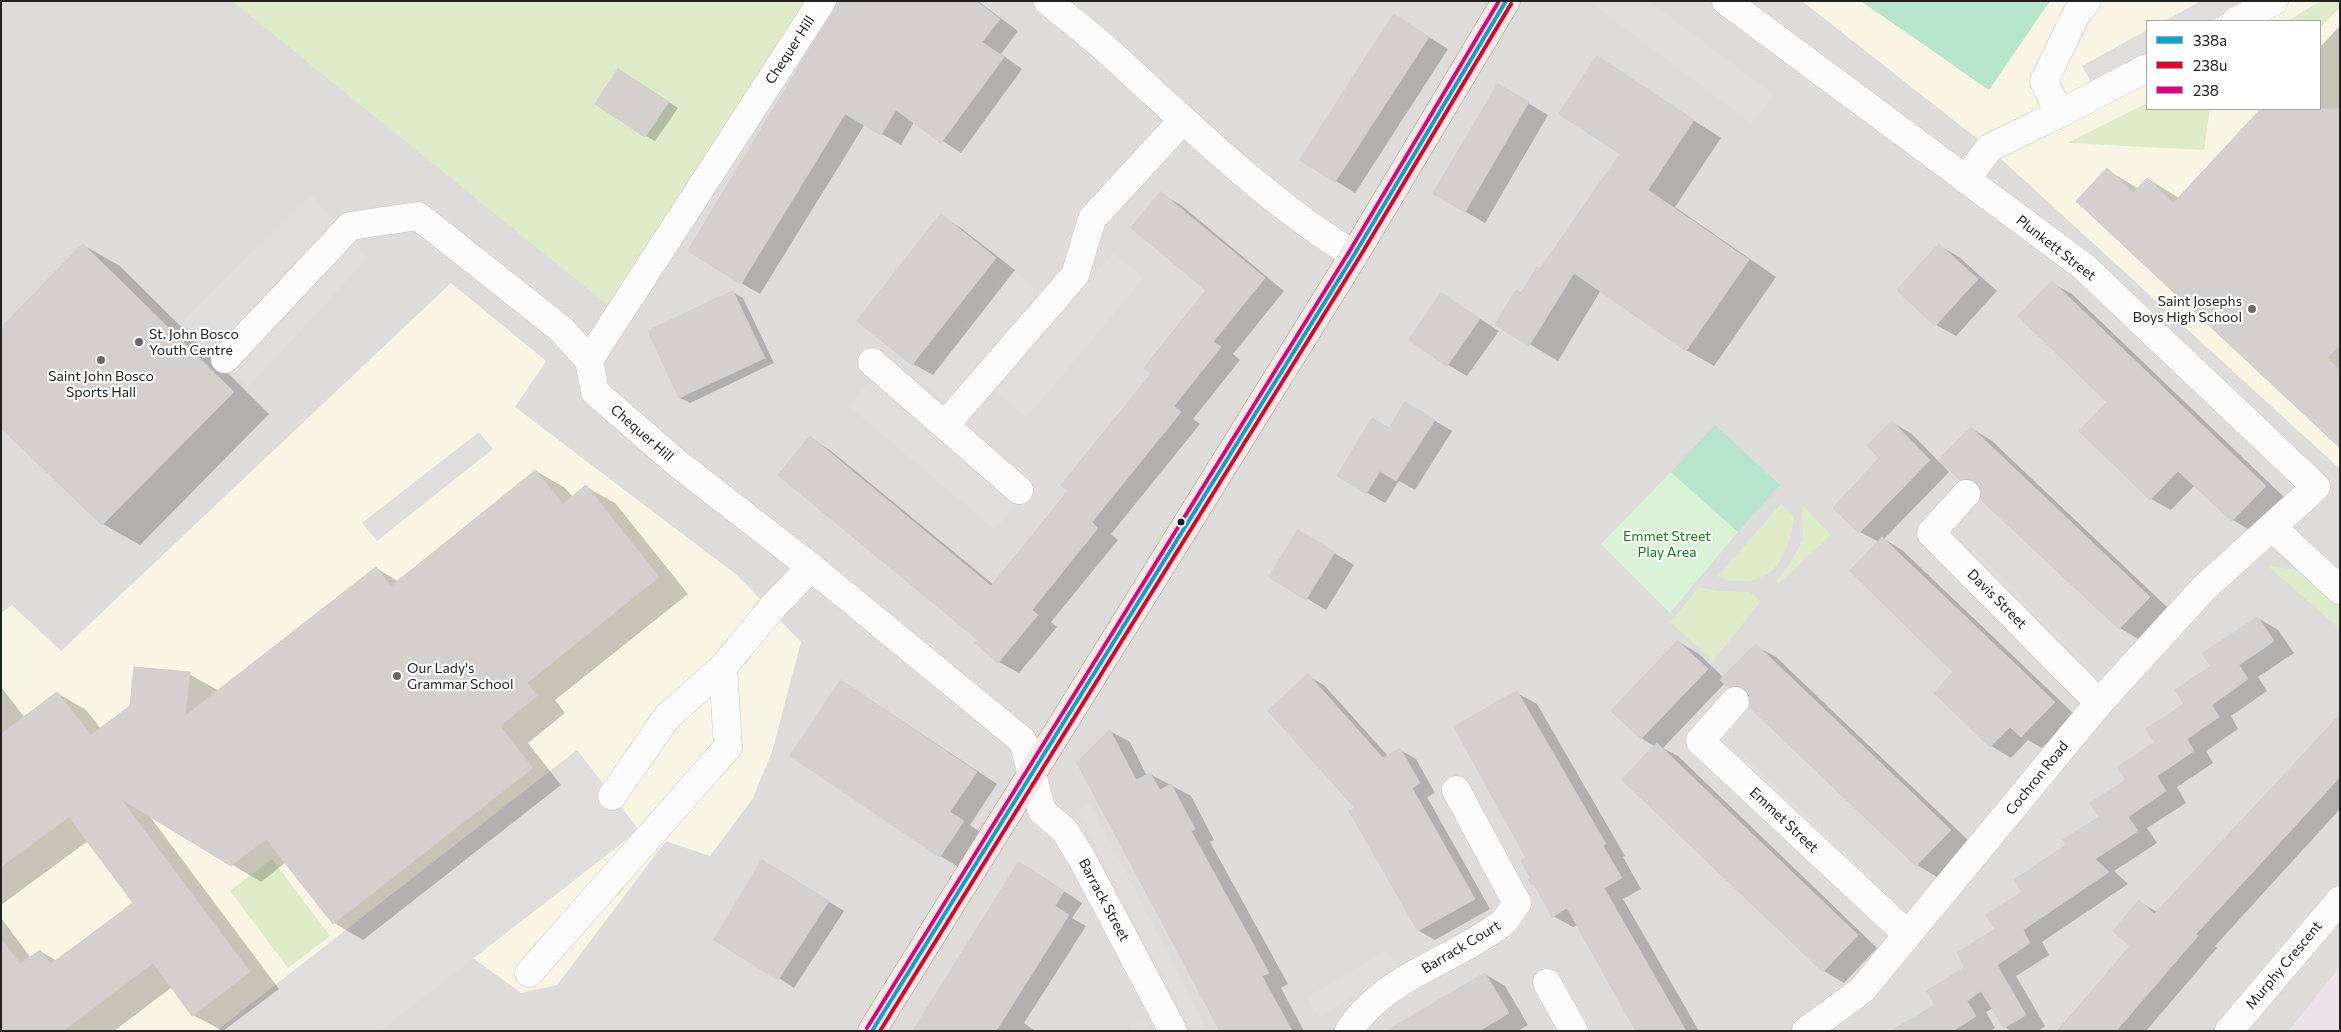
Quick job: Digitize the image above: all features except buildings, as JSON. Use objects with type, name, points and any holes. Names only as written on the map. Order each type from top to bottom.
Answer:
[{"type":"main road","points":[[872,1031],[1354,255],[1506,1]]},
{"type":"street","name":"Chequer Hill","points":[[822,1],[589,360],[595,392],[677,463],[811,567],[1023,741],[1031,774]]},
{"type":"street","points":[[1048,1],[1108,51],[1182,121],[1252,182],[1325,237],[1354,255]]},
{"type":"street","name":"Plunkett Street","points":[[1726,1],[2083,266],[2316,487],[2272,527]]},
{"type":"street","points":[[2060,114],[2044,80],[2077,13],[2087,1]]},
{"type":"street","points":[[2238,20],[2274,1]]},
{"type":"street","points":[[1966,180],[1989,148],[2060,114],[2146,69]]},
{"type":"street","points":[[945,425],[1075,275],[1092,219],[1182,121]]},
{"type":"street","points":[[225,358],[350,226],[418,216],[561,329],[589,360]]},
{"type":"street","points":[[872,362],[1018,490]]},
{"type":"street","name":"Davis Street","points":[[1966,494],[1931,532],[2099,703]]},
{"type":"street","points":[[2272,527],[2340,590]]},
{"type":"street","name":"Cochron Road","points":[[1806,1031],[1862,990],[2099,703],[2204,588],[2272,527]]},
{"type":"street","points":[[612,796],[666,717],[723,667],[771,609],[811,567]]},
{"type":"street","points":[[529,973],[728,747],[723,667]]},
{"type":"street","name":"Emmet Street","points":[[1735,701],[1700,741],[1908,936]]},
{"type":"street","name":"Barrack Street","points":[[1031,774],[1042,811],[1065,832],[1081,857],[1173,1031]]},
{"type":"street","name":"Barrack Court","points":[[1349,1031],[1357,1018],[1387,991],[1503,923],[1517,903],[1456,790]]},
{"type":"street","name":"Murphy Crescent","points":[[2229,1031],[2340,900]]},
{"type":"street","points":[[1547,983],[1574,1031]]},
{"type":"shaded area","points":[[1,1],[2340,1],[2340,967],[2289,1031],[1,1031]]},
{"type":"shaded area","points":[[1588,1],[1649,1],[1774,95],[1752,124]]},
{"type":"shaded area","name":"Saint Josephs Boys High School","points":[[1802,1],[2340,1],[2340,469],[1989,148]]},
{"type":"shaded area","points":[[2201,1],[2248,1],[2214,20],[2166,20]]},
{"type":"shaded area","points":[[2146,31],[2146,57],[2093,86],[2082,66]]},
{"type":"shaded area","points":[[311,194],[368,258],[248,388],[184,319]]},
{"type":"shaded area","points":[[1113,253],[1144,278],[1027,418],[996,392]]},
{"type":"shaded area","points":[[1009,268],[1039,291],[948,404],[918,380]]},
{"type":"shaded area","name":"Our Lady's Grammar School","points":[[451,283],[546,361],[515,407],[738,576],[801,642],[772,752],[753,798],[710,856],[666,841],[557,985],[521,993],[473,958],[379,1031],[1,1031],[1,613],[12,605],[61,651]]},
{"type":"shaded area","points":[[872,378],[1019,502],[995,530],[848,406]]},
{"type":"shaded area","points":[[479,432],[493,449],[377,541],[362,523]]},
{"type":"shaded area","points":[[1973,549],[2064,639],[2054,642],[1969,559]]},
{"type":"shaded area","points":[[577,750],[639,830],[380,1031],[216,1031]]},
{"type":"shaded area","points":[[1743,754],[1870,876],[1858,879],[1742,765]]},
{"type":"shaded area","points":[[1090,803],[1208,1031],[1191,1031],[1077,810]]},
{"type":"shaded area","points":[[1387,950],[1398,969],[1319,1017],[1307,997]]},
{"type":"shaded area","points":[[2340,967],[2340,1031],[2289,1031]]},
{"type":"shaded area","points":[[1145,1018],[1151,1031],[1132,1031],[1129,1026]]},
{"type":"green space","points":[[232,1],[807,1],[609,306]]},
{"type":"green space","points":[[1861,1],[2050,1],[1989,90]]},
{"type":"green space","points":[[2321,1],[2340,1],[2340,7],[2321,27],[2321,20],[2289,20]]},
{"type":"green space","points":[[2146,104],[2146,110],[2210,110],[2204,150],[2067,143]]},
{"type":"green space","points":[[1715,425],[1780,485],[1738,532],[1671,472]]},
{"type":"green space","name":"Emmet Street Play Area","points":[[1671,472],[1738,532],[1670,613],[1601,544]]},
{"type":"green space","points":[[1781,504],[1794,517],[1785,552],[1773,570],[1753,580],[1731,581],[1718,576]]},
{"type":"green space","points":[[1802,505],[1831,535],[1778,584],[1776,581],[1787,568],[1803,540]]},
{"type":"green space","points":[[2268,566],[2302,571],[2340,602],[2340,629]]},
{"type":"green space","points":[[1699,587],[1717,591],[1750,592],[1761,601],[1713,661],[1670,622]]},
{"type":"green space","points":[[272,859],[330,936],[288,968],[230,891]]},
{"type":"transit line","name":"238","points":[[867,1028],[1349,252],[1499,1]]},
{"type":"transit line","name":"338a","points":[[872,1031],[1354,255],[1506,1]]},
{"type":"transit line","name":"238u","points":[[880,1031],[1359,258],[1511,4]]},
{"type":"place","name":"Saint Josephs Boys High School","points":[[2252,309]]},
{"type":"place","name":"St. John Bosco Youth Centre","points":[[139,342]]},
{"type":"place","name":"Saint John Bosco Sports Hall","points":[[101,360]]},
{"type":"place","name":"Our Lady's Grammar School","points":[[397,676]]}]
